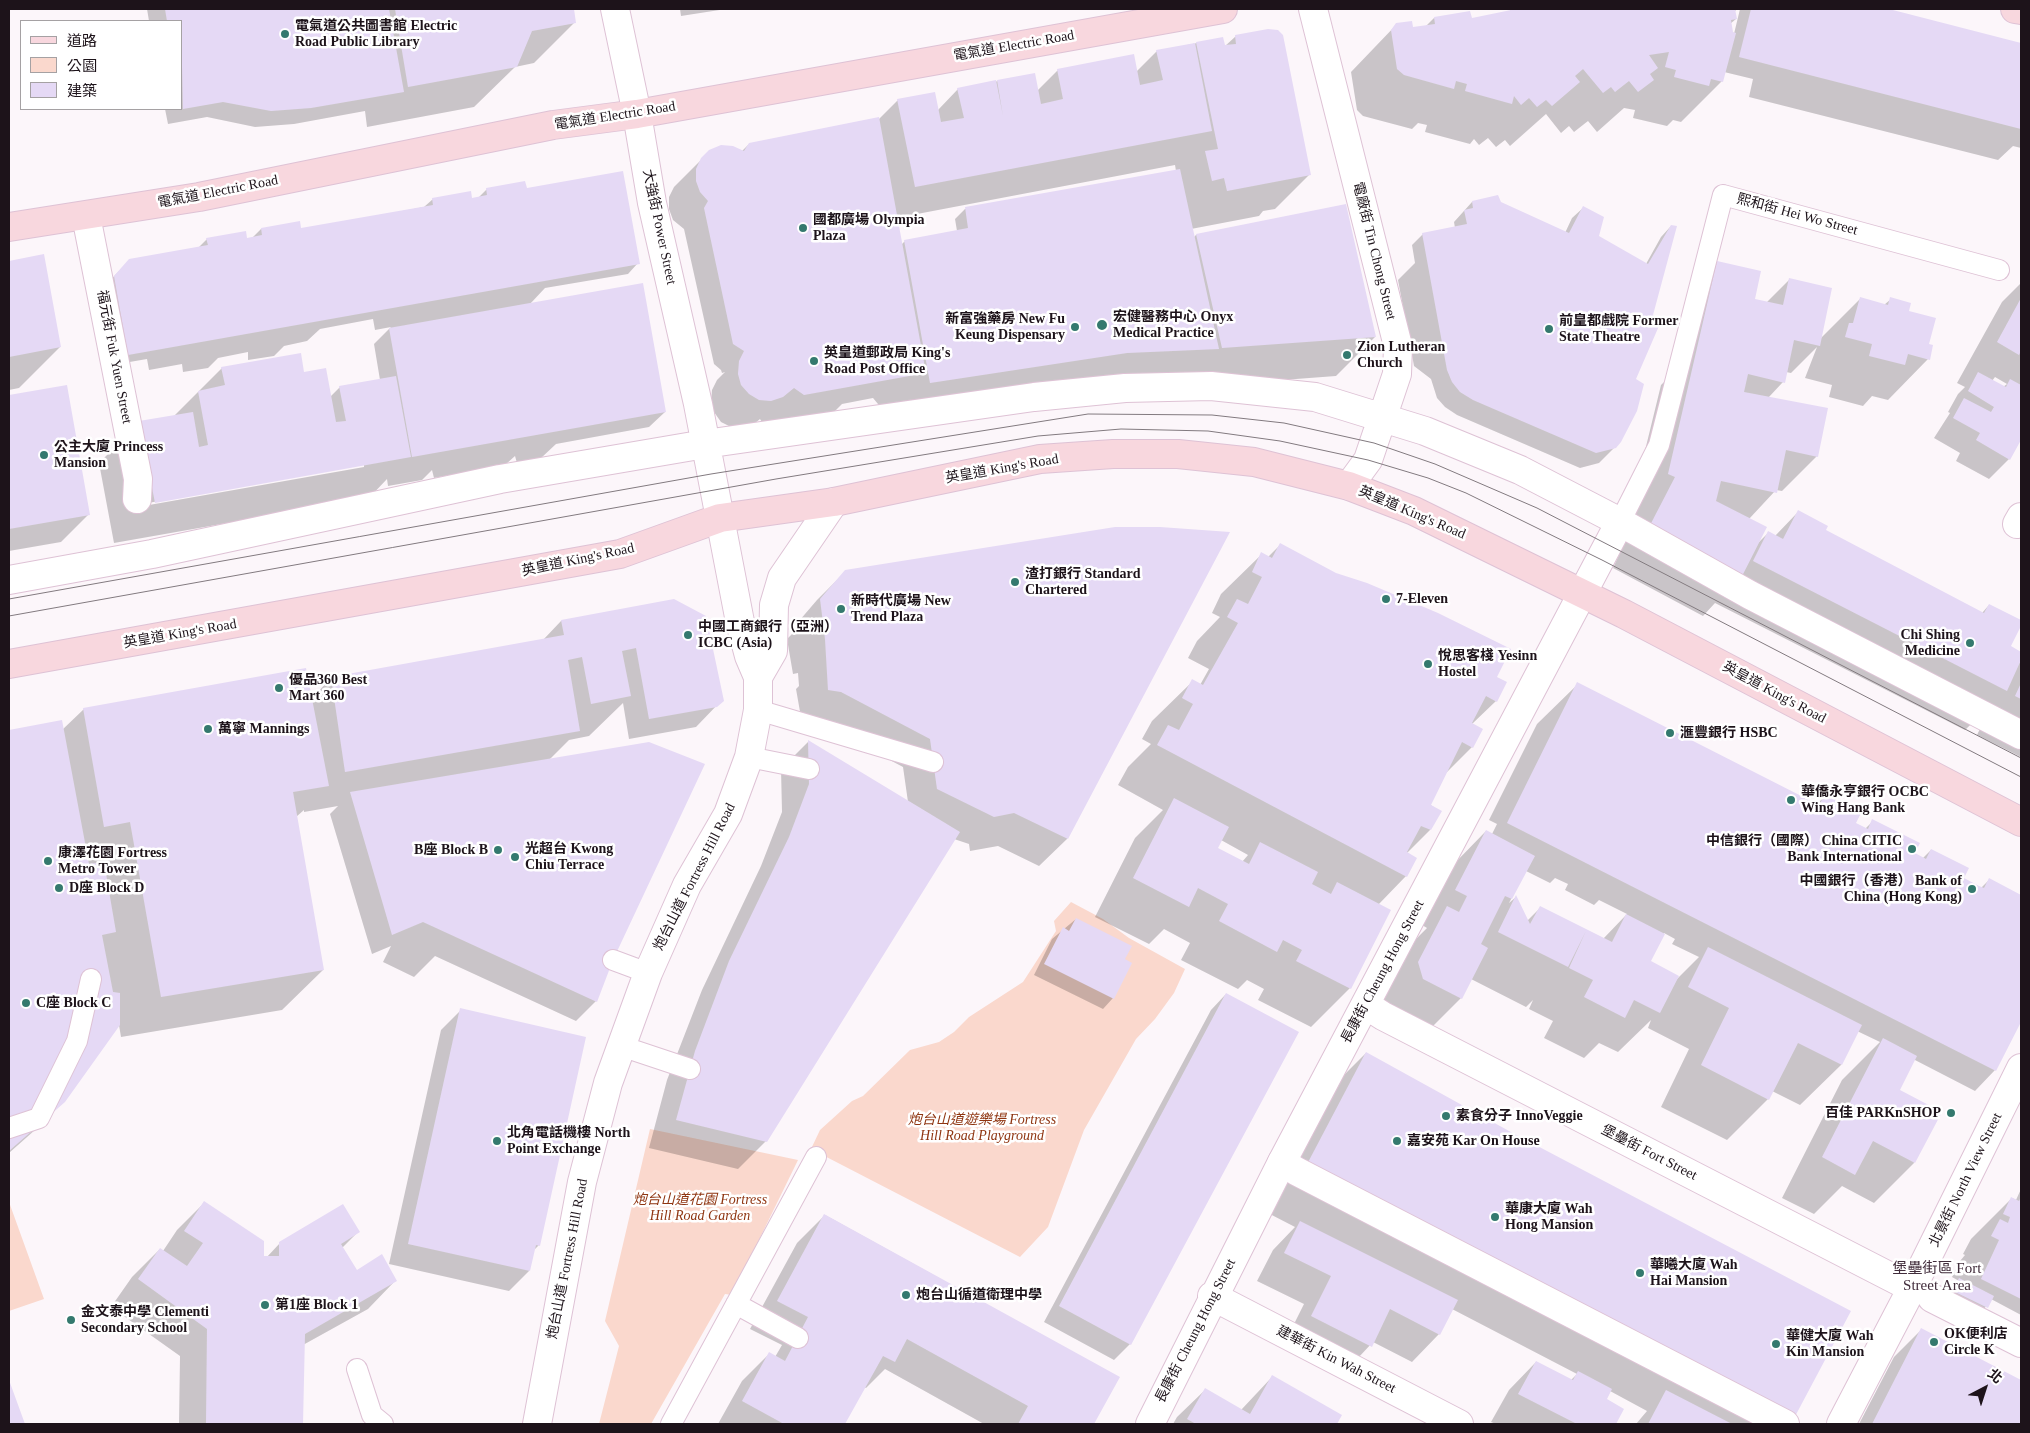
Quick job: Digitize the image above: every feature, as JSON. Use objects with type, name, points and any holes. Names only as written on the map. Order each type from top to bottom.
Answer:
[{"type":"main road","name":"電氣道 Electric Road","points":[[9,227],[86,216],[199,196],[553,125],[637,114],[1223,9]]},
{"type":"main road","points":[[2015,9],[2021,10]]},
{"type":"main road","name":"英皇道 King's Road","points":[[9,664],[620,554],[720,518],[834,502],[1040,459],[1113,454],[1178,454],[1254,462],[1349,486],[1414,511],[1465,534],[1584,594],[2021,822]]},
{"type":"street","name":"大強街 Power Street","points":[[615,9],[637,114],[652,203],[705,444]]},
{"type":"street","name":"電廠街 Tin Chong Street","points":[[1313,9],[1398,346],[1397,374],[1368,460],[1349,486]]},
{"type":"street","name":"福元街 Fuk Yuen Street","points":[[86,216],[138,478],[137,499]]},
{"type":"street","points":[[9,580],[152,554],[500,479],[705,444],[1034,397],[1125,388],[1211,386],[1282,392],[1315,397],[1382,416],[1425,431],[1520,470],[1620,522],[1750,595],[2021,734]]},
{"type":"street","name":"炮台山道 Fortress Hill Road","points":[[537,1424],[582,1182],[608,1083],[648,973],[687,884],[728,814],[749,757],[758,710],[758,677],[748,656],[705,444]]},
{"type":"street","name":"炮台山道 Fortress Hill Road","points":[[758,677],[773,651],[774,605],[782,578],[834,502]]},
{"type":"street","name":"長康街 Cheung Hong Street","points":[[1150,1424],[1212,1296],[1546,660],[1584,594],[1620,522]]},
{"type":"street","name":"堡壘街 Fort Street","points":[[1366,1005],[1383,1016],[1984,1325]]},
{"type":"street","name":"北景街 North View Street","points":[[1840,1424],[1922,1293],[2021,1068]]},
{"type":"street","points":[[1282,1162],[1296,1172],[1785,1424]]},
{"type":"street","name":"堡壘街 Fort Street","points":[[1922,1293],[2021,1343]]},
{"type":"street","name":"建華街 Kin Wah Street","points":[[1212,1296],[1459,1424]]},
{"type":"lane","name":"熙和街 Hei Wo Street","points":[[1620,522],[1659,445],[1723,195],[1999,270]]},
{"type":"lane","points":[[758,710],[933,762]]},
{"type":"lane","points":[[749,757],[809,769]]},
{"type":"lane","points":[[613,960],[648,973]]},
{"type":"lane","points":[[9,1128],[39,1118],[77,1041],[91,980]]},
{"type":"lane","points":[[621,1046],[690,1069]]},
{"type":"lane","points":[[671,1424],[816,1157]]},
{"type":"lane","points":[[736,1304],[798,1338]]},
{"type":"lane","points":[[357,1368],[372,1416],[383,1424]]},
{"type":"green space","name":"炮台山道遊樂場 Fortress Hill Road Playground","points":[[1071,902],[1103,919],[1129,938],[1185,969],[1174,993],[1155,1019],[1136,1039],[1084,1130],[1048,1227],[1020,1257],[811,1149],[820,1130],[852,1101],[863,1096],[910,1050],[939,1042],[954,1032],[969,1017],[1023,982],[1056,931],[1054,921]]},
{"type":"green space","name":"炮台山道花園 Fortress Hill Road Garden","points":[[650,1129],[798,1160],[732,1295],[725,1294],[651,1424],[599,1424],[619,1346],[605,1321]]},
{"type":"green space","points":[[9,1202],[44,1299],[9,1311]]},
{"type":"building","points":[[165,9],[389,9],[404,92],[311,108],[271,111],[223,102],[183,109],[182,20],[167,20]]},
{"type":"building","points":[[395,9],[574,9],[576,23],[532,31],[517,67],[408,87]]},
{"type":"building","points":[[1516,9],[1735,9],[1737,19],[1731,20],[1733,32],[1736,33],[1723,82],[1711,79],[1709,86],[1674,77],[1676,70],[1665,67],[1669,52],[1649,55],[1658,68],[1650,74],[1654,80],[1638,92],[1629,81],[1615,92],[1611,87],[1603,93],[1583,69],[1575,76],[1580,82],[1552,106],[1546,100],[1537,107],[1529,98],[1521,105],[1514,96],[1512,104],[1465,91],[1467,84],[1456,81],[1454,89],[1404,75],[1397,69],[1391,30],[1396,23],[1412,21],[1413,27],[1435,24],[1434,17],[1470,11],[1472,18]]},
{"type":"building","points":[[1751,9],[1889,9],[2021,43],[2021,129],[1739,57]]},
{"type":"building","points":[[1268,29],[1278,30],[1283,35],[1311,175],[1227,191],[1224,178],[1212,181],[1205,151],[1218,149],[1196,42],[1223,37],[1225,45],[1236,44],[1235,35]]},
{"type":"building","points":[[1195,43],[1212,131],[915,187],[897,99],[935,92],[941,122],[964,118],[957,88],[996,80],[1003,116],[997,80],[1035,73],[1041,104],[1063,99],[1057,69],[1134,54],[1140,85],[1163,80],[1156,50]]},
{"type":"building","name":"國都廣場 Olympia Plaza","points":[[879,117],[926,373],[804,395],[794,388],[783,397],[771,401],[759,400],[749,394],[741,385],[738,374],[739,361],[744,351],[733,344],[704,208],[708,201],[700,192],[696,181],[696,169],[701,158],[709,150],[721,145],[733,146],[744,151],[749,143]]},
{"type":"building","points":[[1180,169],[1219,349],[1127,353],[930,383],[904,240],[968,228],[965,207]]},
{"type":"building","points":[[623,171],[640,264],[128,355],[114,276],[129,259],[208,245],[206,238],[246,231],[247,238],[262,235],[261,228],[300,221],[301,228],[433,205],[432,198],[471,191],[472,198],[487,195],[486,188],[525,181],[527,188]]},
{"type":"building","name":"前皇都戲院 Former State Theatre","points":[[1498,195],[1501,202],[1569,233],[1583,206],[1604,217],[1599,236],[1648,264],[1671,225],[1677,226],[1653,315],[1662,319],[1636,379],[1644,384],[1637,411],[1616,448],[1596,453],[1473,400],[1460,392],[1452,382],[1447,370],[1422,233],[1467,224],[1464,210],[1473,208],[1472,201]]},
{"type":"building","points":[[1346,204],[1376,337],[1222,348],[1196,234]]},
{"type":"building","points":[[44,254],[61,347],[9,357],[9,261]]},
{"type":"building","points":[[1717,261],[1761,271],[1755,299],[1783,305],[1789,278],[1832,288],[1820,346],[1794,340],[1785,383],[1748,374],[1744,392],[1828,408],[1818,457],[1786,450],[1777,493],[1721,481],[1716,501],[1767,527],[1739,582],[1646,533],[1675,477],[1668,474]]},
{"type":"building","points":[[643,283],[666,412],[412,457],[389,328]]},
{"type":"building","points":[[1860,297],[1888,305],[1890,297],[1911,303],[1909,311],[1936,318],[1929,344],[1933,345],[1930,360],[1908,354],[1905,365],[1869,356],[1872,344],[1845,337],[1849,323],[1853,323]]},
{"type":"building","points":[[2021,298],[2021,351],[2019,355],[1997,342]]},
{"type":"building","points":[[301,353],[304,372],[326,368],[336,422],[346,421],[339,386],[396,376],[411,457],[155,503],[139,421],[193,412],[199,447],[208,445],[198,391],[225,385],[221,367]]},
{"type":"building","points":[[1978,372],[2006,387],[2010,379],[2021,385],[2021,440],[2010,460],[1976,440],[1980,433],[1953,418],[1964,398],[1991,412],[1994,407],[1968,391]]},
{"type":"building","name":"公主大廈 Princess Mansion","points":[[67,385],[90,515],[9,529],[9,395]]},
{"type":"building","points":[[1798,510],[1828,526],[1826,530],[1984,613],[1989,604],[2021,620],[2021,626],[2011,646],[2021,652],[2021,660],[2007,691],[1753,561],[1768,531],[1783,539]]},
{"type":"building","points":[[1115,527],[1160,527],[1230,532],[1068,839],[1014,813],[994,817],[937,789],[930,739],[841,692],[828,690],[820,599],[845,570]]},
{"type":"building","points":[[1280,543],[1336,573],[1367,583],[1438,613],[1511,649],[1497,677],[1507,682],[1497,702],[1486,696],[1472,723],[1483,729],[1473,748],[1462,742],[1431,805],[1442,811],[1431,830],[1421,826],[1407,852],[1417,858],[1407,877],[1157,745],[1168,725],[1179,730],[1193,704],[1182,698],[1192,679],[1203,685],[1238,623],[1227,617],[1237,599],[1248,604],[1262,577],[1252,572],[1261,552],[1272,558]]},
{"type":"building","points":[[674,599],[706,616],[724,701],[717,707],[649,719],[636,648],[622,651],[631,696],[591,704],[582,657],[568,660],[580,731],[345,772],[331,677],[564,635],[561,620]]},
{"type":"building","points":[[306,668],[329,786],[293,792],[324,970],[161,997],[130,822],[104,827],[83,708]]},
{"type":"building","points":[[1577,682],[1819,805],[1816,811],[1825,794],[1861,813],[1856,823],[1868,829],[1872,819],[1920,843],[1915,853],[1926,859],[1931,849],[1969,868],[1964,878],[1979,886],[1984,888],[1989,878],[2021,895],[2021,1022],[1996,1071],[1507,823]]},
{"type":"building","points":[[2021,683],[2021,699],[2015,696]]},
{"type":"building","name":"康澤花園 Fortress Metro Tower","points":[[62,720],[89,864],[104,862],[116,932],[102,935],[113,992],[120,993],[120,1025],[65,1102],[9,1151],[9,730]]},
{"type":"building","points":[[808,740],[960,832],[767,1142],[676,1120],[695,1051],[729,961],[789,837],[809,784]]},
{"type":"building","name":"光超台 Kwong Chiu Terrace","points":[[649,742],[705,764],[613,960],[597,1002],[423,922],[392,935],[350,792]]},
{"type":"building","points":[[1174,798],[1229,827],[1218,848],[1249,864],[1260,842],[1318,872],[1312,884],[1331,894],[1337,882],[1391,910],[1351,989],[1296,961],[1302,950],[1283,940],[1277,952],[1219,921],[1228,904],[1198,888],[1189,907],[1133,878]]},
{"type":"building","points":[[1486,830],[1535,856],[1512,899],[1505,896],[1481,944],[1488,948],[1462,999],[1423,979],[1418,962],[1447,906],[1459,912],[1467,896],[1455,890]]},
{"type":"building","points":[[1516,895],[1530,924],[1540,906],[1612,942],[1626,914],[1665,934],[1651,961],[1679,976],[1660,1013],[1634,1000],[1625,1018],[1584,997],[1593,980],[1569,968],[1586,931],[1568,967],[1498,932]]},
{"type":"building","points":[[1076,918],[1132,946],[1125,959],[1132,963],[1114,999],[1044,964],[1063,927],[1069,931]]},
{"type":"building","points":[[1708,947],[1862,1025],[1842,1065],[1798,1043],[1769,1100],[1701,1065],[1729,1008],[1688,987]]},
{"type":"building","points":[[1226,993],[1299,1032],[1131,1345],[1059,1306]]},
{"type":"building","name":"北角電話機樓 North Point Exchange","points":[[460,1008],[586,1037],[540,1246],[536,1245],[530,1271],[408,1244]]},
{"type":"building","points":[[1883,1038],[1917,1056],[1900,1090],[1942,1112],[1915,1163],[1873,1141],[1855,1175],[1822,1157]]},
{"type":"building","points":[[1366,1052],[1509,1131],[1851,1311],[1791,1424],[1304,1170]]},
{"type":"building","points":[[2011,1197],[2019,1201],[2021,1197],[2021,1299],[1981,1279],[1999,1240],[1991,1236],[2000,1219],[2008,1223],[2010,1217],[2003,1214]]},
{"type":"building","name":"第1座 Block 1","points":[[204,1201],[264,1241],[264,1256],[279,1256],[279,1242],[343,1204],[360,1232],[341,1244],[357,1270],[382,1254],[397,1281],[305,1334],[303,1424],[206,1424],[207,1329],[138,1279],[160,1248],[187,1266],[203,1243],[184,1231]]},
{"type":"building","name":"炮台山循道衛理中學","points":[[824,1214],[1120,1377],[1094,1424],[1018,1424],[1028,1406],[907,1339],[895,1362],[883,1356],[845,1424],[784,1424],[742,1401],[769,1352],[785,1361],[808,1317],[777,1301]]},
{"type":"building","points":[[1300,1221],[1458,1300],[1440,1335],[1390,1309],[1372,1347],[1311,1316],[1331,1276],[1284,1253]]},
{"type":"building","points":[[1959,1278],[1994,1296],[1988,1308],[1953,1291]]},
{"type":"building","points":[[1921,1328],[2021,1380],[2021,1424],[1872,1424]]},
{"type":"building","points":[[1536,1361],[1573,1380],[1578,1371],[1612,1389],[1607,1399],[1624,1409],[1616,1424],[1577,1424],[1518,1394]]},
{"type":"building","points":[[1272,1375],[1342,1415],[1337,1424],[1196,1424],[1187,1419],[1205,1388],[1250,1414]]},
{"type":"building","points":[[9,1380],[25,1424],[9,1424]]},
{"type":"building","points":[[1666,1390],[1732,1424],[1648,1424]]},
{"type":"tram line","points":[[9,599],[711,474],[1088,414],[1212,415],[1284,423],[1374,443],[1435,464],[1537,508],[2021,758]]},
{"type":"tram line","points":[[9,616],[776,479],[1038,436],[1121,429],[1208,431],[1280,441],[1368,460],[1428,478],[1466,493],[1602,560],[2021,777]]},
{"type":"place","name":"電氣道公共圖書館 Electric Road Public Library","points":[[285,34]]},
{"type":"place","name":"國都廣場 Olympia Plaza","points":[[803,228]]},
{"type":"place","name":"宏健醫務中心 Onyx Medical Practice","points":[[1102,325]]},
{"type":"place","name":"新富強藥房 New Fu Keung Dispensary","points":[[1075,327]]},
{"type":"place","name":"前皇都戲院 Former State Theatre","points":[[1549,329]]},
{"type":"place","name":"Zion Lutheran Church","points":[[1347,355]]},
{"type":"place","name":"英皇道郵政局 King's Road Post Office","points":[[814,361]]},
{"type":"place","name":"公主大廈 Princess Mansion","points":[[44,455]]},
{"type":"place","name":"渣打銀行 Standard Chartered","points":[[1015,582]]},
{"type":"place","name":"7-Eleven","points":[[1386,599]]},
{"type":"place","name":"新時代廣場 New Trend Plaza","points":[[841,609]]},
{"type":"place","name":"中國工商銀行（亞洲） ICBC (Asia)","points":[[688,635]]},
{"type":"place","name":"Chi Shing Medicine","points":[[1970,643]]},
{"type":"place","name":"悅思客棧 Yesinn Hostel","points":[[1428,664]]},
{"type":"place","name":"優品360 Best Mart 360","points":[[279,688]]},
{"type":"place","name":"萬寧 Mannings","points":[[208,729]]},
{"type":"place","name":"滙豐銀行 HSBC","points":[[1670,733]]},
{"type":"place","name":"華僑永亨銀行 OCBC Wing Hang Bank","points":[[1791,800]]},
{"type":"place","name":"中信銀行（國際） China CITIC Bank International","points":[[1912,849]]},
{"type":"place","name":"B座 Block B","points":[[498,850]]},
{"type":"place","name":"光超台 Kwong Chiu Terrace","points":[[515,857]]},
{"type":"place","name":"康澤花園 Fortress Metro Tower","points":[[48,861]]},
{"type":"place","name":"D座 Block D","points":[[59,888]]},
{"type":"place","name":"中國銀行（香港） Bank of China (Hong Kong)","points":[[1972,889]]},
{"type":"place","name":"C座 Block C","points":[[26,1003]]},
{"type":"place","name":"百佳 PARKnSHOP","points":[[1951,1113]]},
{"type":"place","name":"素食分子 InnoVeggie","points":[[1446,1116]]},
{"type":"place","name":"北角電話機樓 North Point Exchange","points":[[497,1141]]},
{"type":"place","name":"嘉安苑 Kar On House","points":[[1397,1141]]},
{"type":"place","name":"華康大廈 Wah Hong Mansion","points":[[1495,1217]]},
{"type":"place","name":"華曦大廈 Wah Hai Mansion","points":[[1640,1273]]},
{"type":"place","name":"炮台山循道衛理中學","points":[[906,1295]]},
{"type":"place","name":"第1座 Block 1","points":[[265,1305]]},
{"type":"place","name":"金文泰中學 Clementi Secondary School","points":[[71,1320]]},
{"type":"place","name":"OK便利店 Circle K","points":[[1934,1342]]},
{"type":"place","name":"華健大廈 Wah Kin Mansion","points":[[1776,1344]]},
{"type":"district","name":"堡壘街區 Fort Street Area","points":[[1937,1278]]}]
